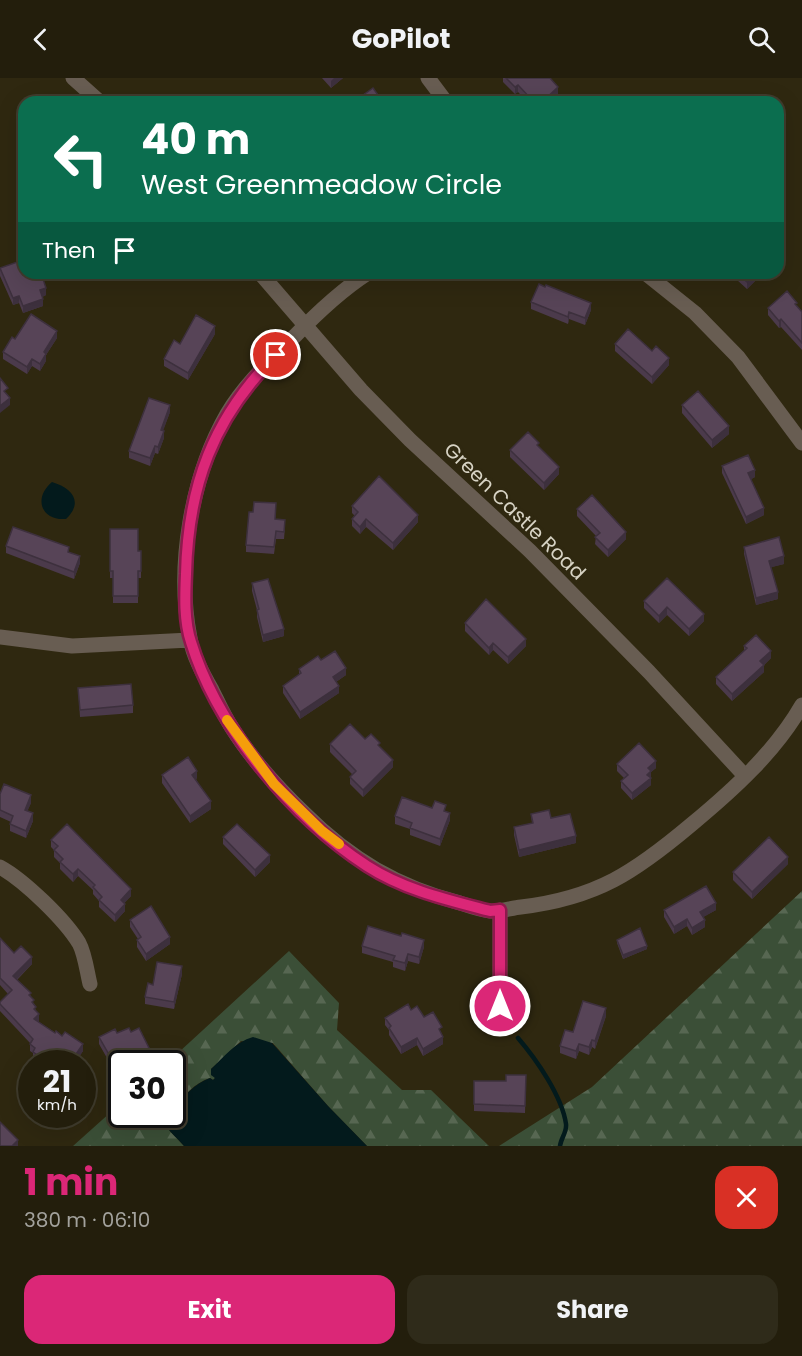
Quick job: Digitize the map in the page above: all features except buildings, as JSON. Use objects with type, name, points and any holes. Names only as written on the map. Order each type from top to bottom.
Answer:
[{"type":"street","points":[[73,78],[93,96]]},
{"type":"street","points":[[428,78],[442,96]]},
{"type":"street","name":"Green Castle Road","points":[[265,279],[361,390],[410,440],[535,556],[649,672],[745,776]]},
{"type":"street","points":[[358,279],[344,288],[305,325],[262,370],[228,413],[201,470],[187,536],[185,600],[190,640],[203,673],[231,728],[274,784],[322,831],[368,867],[427,895],[490,911],[548,904],[594,891],[622,878],[656,854],[701,817],[745,776],[772,748],[802,705]]},
{"type":"street","points":[[652,279],[695,313],[738,357],[802,443]]},
{"type":"street","points":[[0,637],[72,646],[190,640]]},
{"type":"street","points":[[0,867],[37,896],[80,944],[90,984]]},
{"type":"street","points":[[500,910],[500,1006]]},
{"type":"green space","points":[[802,891],[802,1146],[499,1146],[592,1087]]},
{"type":"green space","points":[[289,951],[339,1003],[337,1030],[402,1090],[431,1090],[489,1146],[367,1146],[328,1106],[273,1043],[241,1041],[211,1069],[215,1078],[213,1080],[210,1078],[204,1080],[186,1094],[186,1050],[181,1050]]},
{"type":"green space","points":[[108,1115],[108,1128],[168,1128],[184,1146],[73,1146],[96,1128]]},
{"type":"water","points":[[52,482],[70,492],[75,501],[66,519],[51,516],[42,507],[43,495]]},
{"type":"water","points":[[253,1037],[272,1043],[367,1146],[184,1146],[168,1128],[186,1128],[186,1094],[204,1081],[210,1078],[213,1080],[215,1078],[211,1075],[211,1069],[230,1050]]},
{"type":"waterway","points":[[518,1038],[540,1067],[564,1113],[566,1127],[560,1146]]},
{"type":"slow traffic","points":[[227,720],[274,784],[322,831],[339,844]]},
{"type":"route","points":[[276,355],[228,413],[201,470],[187,536],[185,600],[190,640],[203,673],[231,728],[274,784],[322,831],[368,867],[427,895],[490,911],[500,910],[500,1006]]}]
